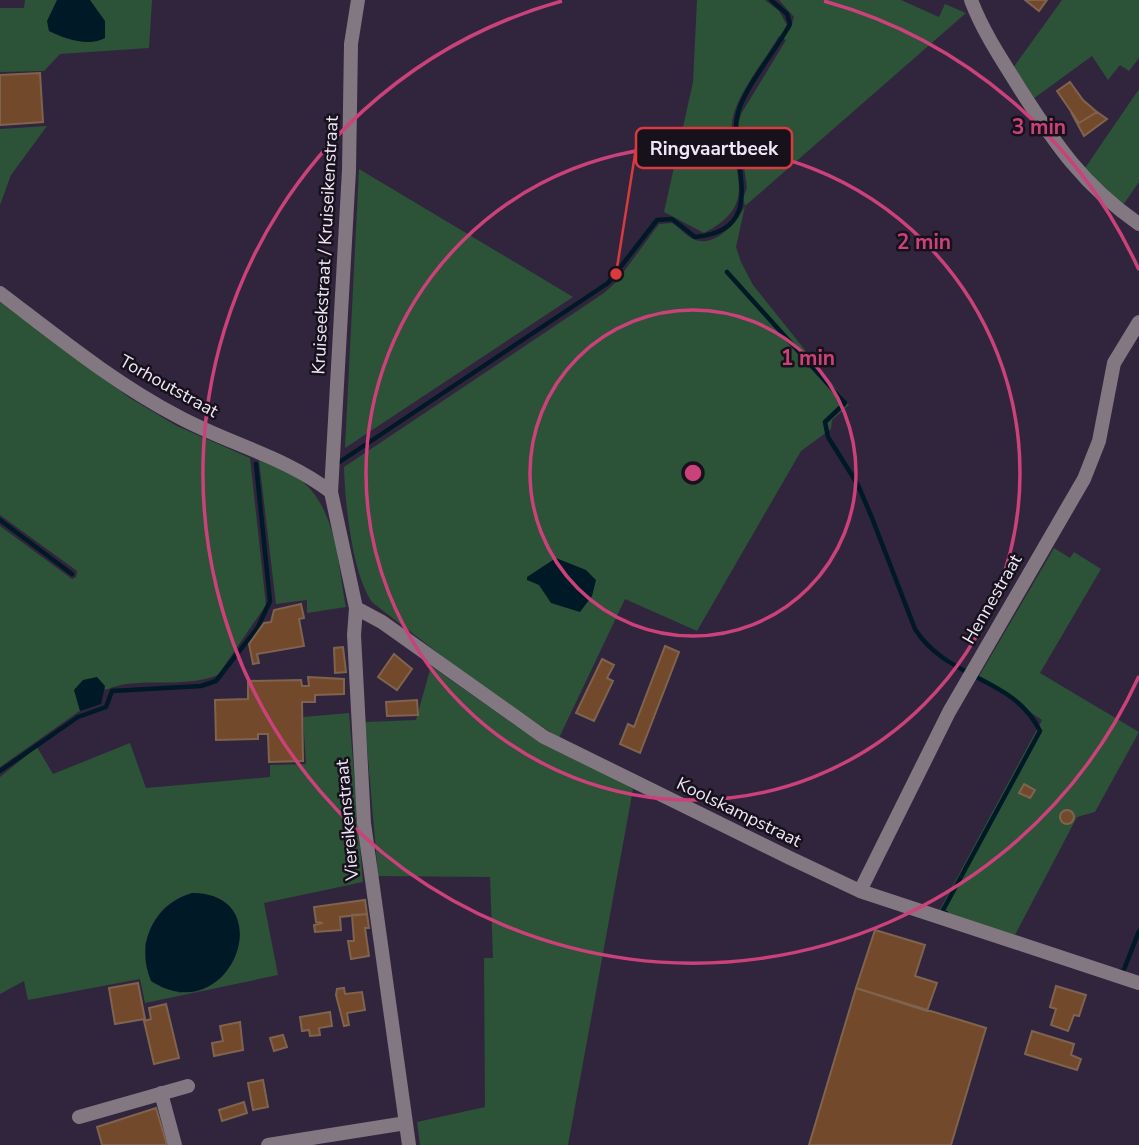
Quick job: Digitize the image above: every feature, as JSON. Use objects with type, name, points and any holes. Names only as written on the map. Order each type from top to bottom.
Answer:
[{"type":"street","name":"Kruiseekstraat / Kruiseikenstraat","points":[[331,492],[349,170],[351,44],[358,0]]},
{"type":"street","points":[[971,0],[979,23],[1055,144],[1079,174],[1107,201],[1139,224]]},
{"type":"street","name":"Torhoutstraat","points":[[0,293],[133,392],[182,419],[312,478],[331,492]]},
{"type":"street","name":"Hennestraat","points":[[860,891],[950,712],[1084,479],[1099,440],[1114,363],[1139,322]]},
{"type":"street","name":"Viereikenstraat","points":[[331,492],[356,608],[354,635],[364,823],[409,1145]]},
{"type":"street","name":"Koolskampstraat","points":[[356,608],[382,622],[544,737],[860,891],[1139,983]]},
{"type":"street","points":[[79,1117],[188,1086]]},
{"type":"street","points":[[161,1093],[175,1145]]},
{"type":"street","points":[[268,1145],[406,1123]]},
{"type":"green space","points":[[25,0],[152,0],[149,48],[60,54],[44,71],[0,72],[0,8],[24,8]]},
{"type":"green space","points":[[697,0],[765,0],[779,11],[790,30],[794,17],[779,0],[901,0],[939,17],[945,4],[966,13],[745,206],[743,198],[747,188],[738,124],[741,114],[786,40],[779,36],[749,82],[735,110],[732,145],[739,192],[735,207],[724,220],[704,233],[664,212],[693,82]]},
{"type":"green space","points":[[1062,0],[1139,0],[1139,58],[1129,71],[1120,65],[1108,80],[1092,56],[1033,99],[1013,68]]},
{"type":"green space","points":[[1139,89],[1139,182],[1123,205],[1083,171]]},
{"type":"green space","points":[[47,126],[11,175],[0,205],[0,129]]},
{"type":"green space","points":[[359,169],[573,297],[345,448]]},
{"type":"green space","points":[[745,206],[736,247],[753,285],[849,405],[832,420],[831,429],[801,451],[697,631],[625,599],[559,738],[472,679],[373,603],[366,591],[355,557],[348,518],[344,467],[604,293],[616,282],[659,224],[672,223],[693,239],[710,240],[731,226]]},
{"type":"green space","points":[[0,302],[130,398],[177,426],[250,458],[266,605],[218,675],[189,682],[131,683],[106,690],[99,684],[81,710],[0,767],[0,526],[72,579],[76,577],[77,571],[0,515]]},
{"type":"green space","points":[[259,460],[299,478],[323,508],[334,540],[346,607],[307,613],[307,600],[276,604]]},
{"type":"green space","points":[[1054,548],[1070,558],[1074,552],[1101,569],[1040,673],[1139,732],[1095,812],[1077,817],[1015,935],[938,913],[1042,720],[978,678]]},
{"type":"green space","points":[[431,666],[515,725],[633,789],[568,1145],[420,1145],[417,1122],[485,1107],[484,958],[493,958],[490,877],[378,876],[365,722],[416,720]]},
{"type":"green space","points":[[349,713],[363,882],[264,903],[278,975],[145,1003],[140,979],[28,1000],[24,981],[0,994],[0,777],[37,747],[53,774],[130,743],[146,788],[270,777],[270,765],[306,764],[303,717]],"holes":[[[192,893],[217,899],[236,916],[181,993],[161,987],[145,945],[161,912],[174,901]]]},
{"type":"water","points":[[57,0],[90,0],[105,21],[105,38],[84,42],[49,31],[47,21]]},
{"type":"water","points":[[556,558],[586,570],[596,580],[592,596],[580,612],[551,603],[539,585],[527,580],[527,577]]},
{"type":"water","points":[[97,677],[105,686],[101,704],[80,711],[74,690],[83,680]]},
{"type":"water","points":[[192,893],[220,899],[235,914],[240,934],[235,956],[223,976],[204,989],[179,992],[151,981],[145,953],[151,927],[158,916],[167,906]]},
{"type":"building","points":[[1025,0],[1047,0],[1039,11]]},
{"type":"building","points":[[40,73],[43,122],[0,125],[0,75]]},
{"type":"building","points":[[1070,82],[1083,100],[1097,112],[1079,123],[1057,91]]},
{"type":"building","points":[[1071,112],[1079,123],[1097,112],[1107,119],[1084,136]]},
{"type":"building","points":[[301,604],[304,618],[299,619],[304,646],[257,654],[259,663],[253,664],[249,644],[264,623],[271,622],[274,610]]},
{"type":"building","points":[[665,646],[679,652],[640,753],[620,744],[628,724],[634,727]]},
{"type":"building","points":[[343,647],[346,672],[335,673],[334,648]]},
{"type":"building","points":[[394,654],[412,669],[397,690],[378,677]]},
{"type":"building","points":[[602,659],[614,665],[607,678],[613,681],[594,721],[576,713]]},
{"type":"building","points":[[308,677],[344,679],[344,694],[315,695],[315,702],[302,702],[303,761],[269,762],[268,734],[258,734],[258,739],[216,740],[215,700],[248,699],[248,681],[301,680],[302,686],[309,686]]},
{"type":"building","points":[[417,700],[418,715],[387,716],[386,702]]},
{"type":"building","points":[[1024,784],[1035,790],[1030,798],[1019,793]]},
{"type":"building","points":[[1064,810],[1070,810],[1074,817],[1070,824],[1064,824],[1060,820],[1060,814]]},
{"type":"building","points":[[365,900],[367,914],[340,917],[341,930],[315,932],[314,925],[323,923],[316,922],[314,907]]},
{"type":"building","points":[[367,914],[369,928],[365,928],[369,956],[351,959],[348,941],[354,941],[352,915]]},
{"type":"building","points":[[875,930],[925,945],[915,976],[937,983],[927,1011],[856,988]]},
{"type":"building","points":[[138,983],[145,1019],[115,1024],[109,988]]},
{"type":"building","points":[[1056,986],[1086,995],[1079,1016],[1074,1015],[1068,1031],[1051,1025],[1056,1009],[1050,1007]]},
{"type":"building","points":[[344,988],[345,994],[362,992],[365,1010],[347,1013],[349,1025],[344,1026],[336,995],[337,989]]},
{"type":"building","points":[[856,988],[986,1028],[951,1145],[809,1145]]},
{"type":"building","points":[[166,1004],[179,1058],[154,1064],[144,1021],[151,1019],[149,1008]]},
{"type":"building","points":[[330,1012],[332,1026],[319,1028],[320,1035],[310,1036],[309,1030],[302,1031],[300,1017]]},
{"type":"building","points":[[240,1022],[243,1050],[214,1056],[212,1043],[223,1041],[220,1026]]},
{"type":"building","points":[[1032,1031],[1074,1044],[1071,1055],[1081,1059],[1077,1070],[1025,1054]]},
{"type":"building","points":[[283,1035],[287,1047],[274,1051],[270,1038]]},
{"type":"building","points":[[263,1080],[268,1107],[253,1110],[248,1083]]},
{"type":"building","points":[[244,1102],[247,1113],[222,1121],[219,1110]]},
{"type":"building","points":[[156,1108],[167,1145],[102,1145],[97,1127]]},
{"type":"waterway","points":[[338,463],[608,283],[657,220],[672,219],[695,237],[719,231],[733,221],[740,206],[742,188],[736,130],[738,113],[747,92],[790,24],[787,14],[771,0]]},
{"type":"waterway","points":[[727,272],[845,403],[825,422],[828,437],[858,485],[915,629],[928,646],[944,659],[1014,699],[1040,731],[942,912],[946,913]]},
{"type":"waterway","points":[[0,771],[78,717],[106,707],[112,691],[201,686],[216,681],[258,627],[270,601],[256,464]]},
{"type":"waterway","points":[[0,520],[72,574]]},
{"type":"waterway","points":[[1120,971],[1123,972],[1139,931]]},
{"type":"place","name":"Ringvaartbeek","points":[[616,274]]}]
